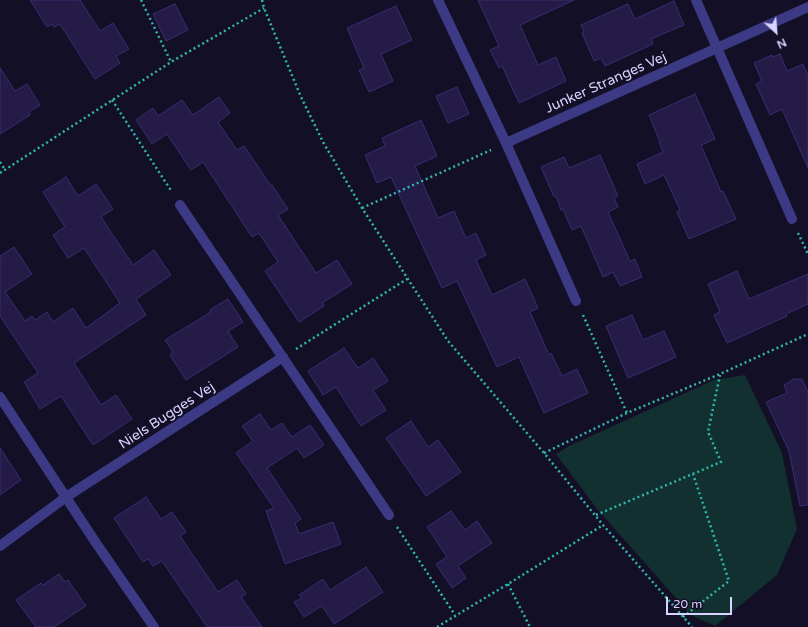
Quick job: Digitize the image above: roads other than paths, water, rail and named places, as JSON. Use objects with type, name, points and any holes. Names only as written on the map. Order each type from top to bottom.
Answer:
[{"type":"street","points":[[438,0],[506,144],[576,301]]},
{"type":"street","points":[[696,0],[792,219]]},
{"type":"street","name":"Junker Stranges Vej","points":[[506,144],[808,7]]},
{"type":"street","points":[[180,205],[389,515]]},
{"type":"street","name":"Niels Bugges Vej","points":[[0,546],[66,497],[283,357]]},
{"type":"street","points":[[0,397],[154,627]]}]
